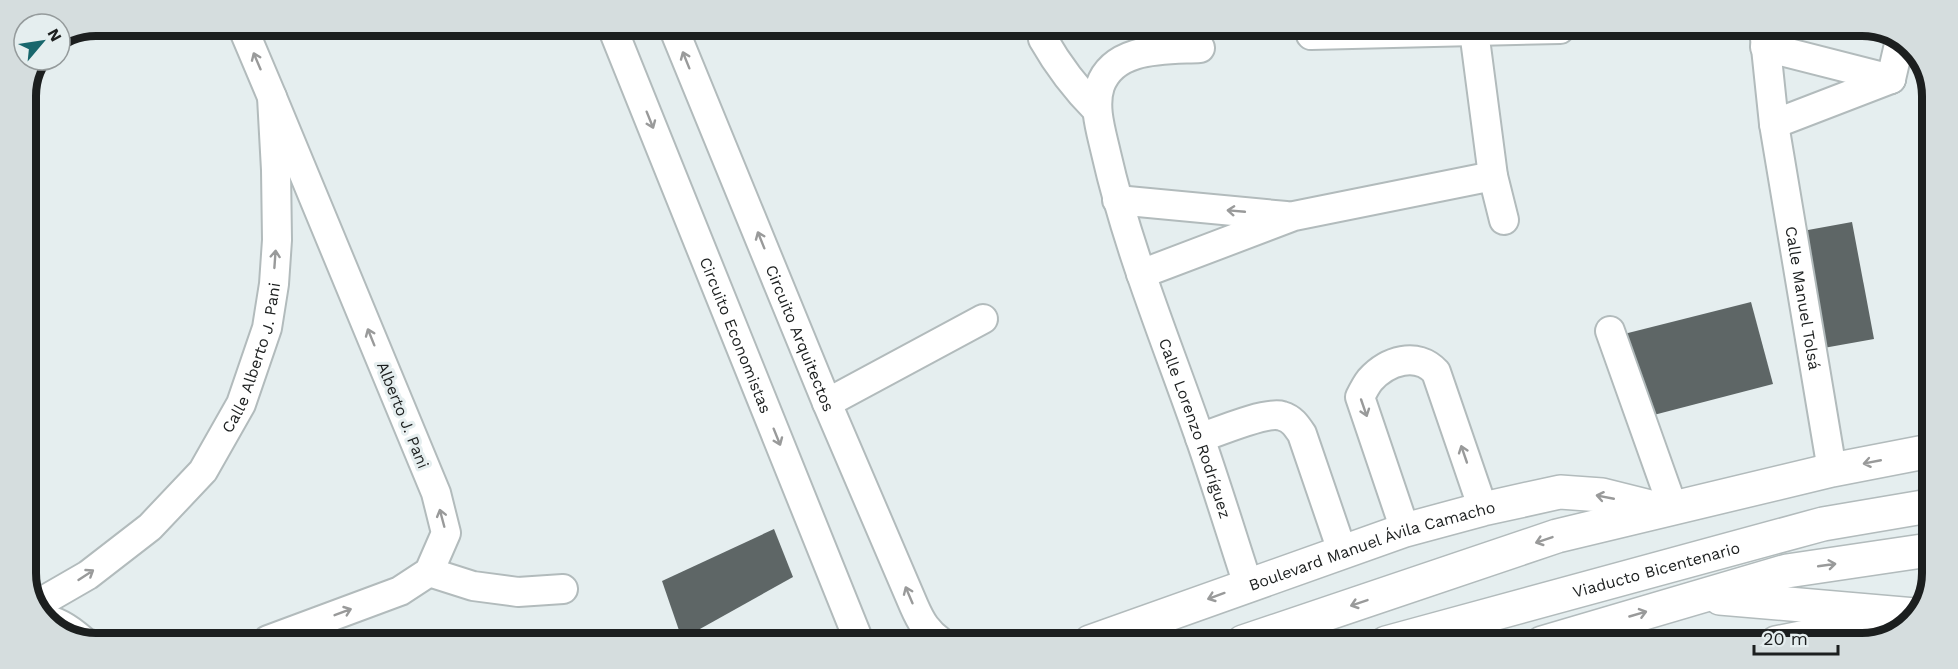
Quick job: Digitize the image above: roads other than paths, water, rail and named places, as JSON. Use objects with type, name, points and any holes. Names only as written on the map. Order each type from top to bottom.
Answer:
[{"type":"main road","name":"Boulevard Manuel Ávila Camacho","points":[[1270,633],[1557,536],[1832,470],[1922,453]]},
{"type":"main road","name":"Boulevard Manuel Ávila Camacho","points":[[1115,633],[1405,530],[1560,492],[1602,495],[1667,509]]},
{"type":"main road","name":"Viaducto Bicentenario","points":[[1423,633],[1823,524],[1922,507]]},
{"type":"main road","points":[[1576,633],[1787,571],[1922,551]]},
{"type":"main road","points":[[1700,596],[1906,614]]},
{"type":"main road","points":[[1826,633],[1902,618]]},
{"type":"street","name":"Calle Alberto J. Pani","points":[[43,601],[88,575],[150,527],[203,471],[242,404],[267,328],[277,240],[272,97],[246,36]]},
{"type":"street","name":"Circuito Economistas","points":[[616,36],[856,633]]},
{"type":"street","name":"Circuito Arquitectos","points":[[677,36],[920,621],[929,633]]},
{"type":"street","points":[[1475,36],[1493,176],[1504,220]]},
{"type":"street","points":[[1765,38],[1891,80]]},
{"type":"street","name":"Calle Manuel Tolsá","points":[[1765,38],[1773,124],[1832,470]]},
{"type":"street","points":[[1043,39],[1057,65],[1097,110]]},
{"type":"street","name":"Calle Lorenzo Rodríguez","points":[[1200,48],[1142,52],[1115,64],[1100,85],[1097,110],[1117,200],[1200,438],[1248,585]]},
{"type":"street","points":[[1891,80],[1898,48]]},
{"type":"street","points":[[1773,124],[1891,80]]},
{"type":"street","name":"Alberto J. Pani","points":[[272,97],[436,493],[446,533],[429,572]]},
{"type":"street","points":[[1141,274],[1294,216],[1493,176]]},
{"type":"street","points":[[1117,200],[1294,216]]},
{"type":"street","points":[[828,403],[983,319]]},
{"type":"street","points":[[1610,331],[1667,509]]},
{"type":"street","points":[[1405,530],[1360,397],[1368,382],[1375,375],[1398,362],[1412,360],[1428,363],[1436,372],[1483,510]]},
{"type":"street","points":[[1200,438],[1265,416],[1280,415],[1294,422],[1302,434],[1342,551]]},
{"type":"street","points":[[287,633],[400,591],[429,572],[484,588],[518,592],[563,589]]}]
